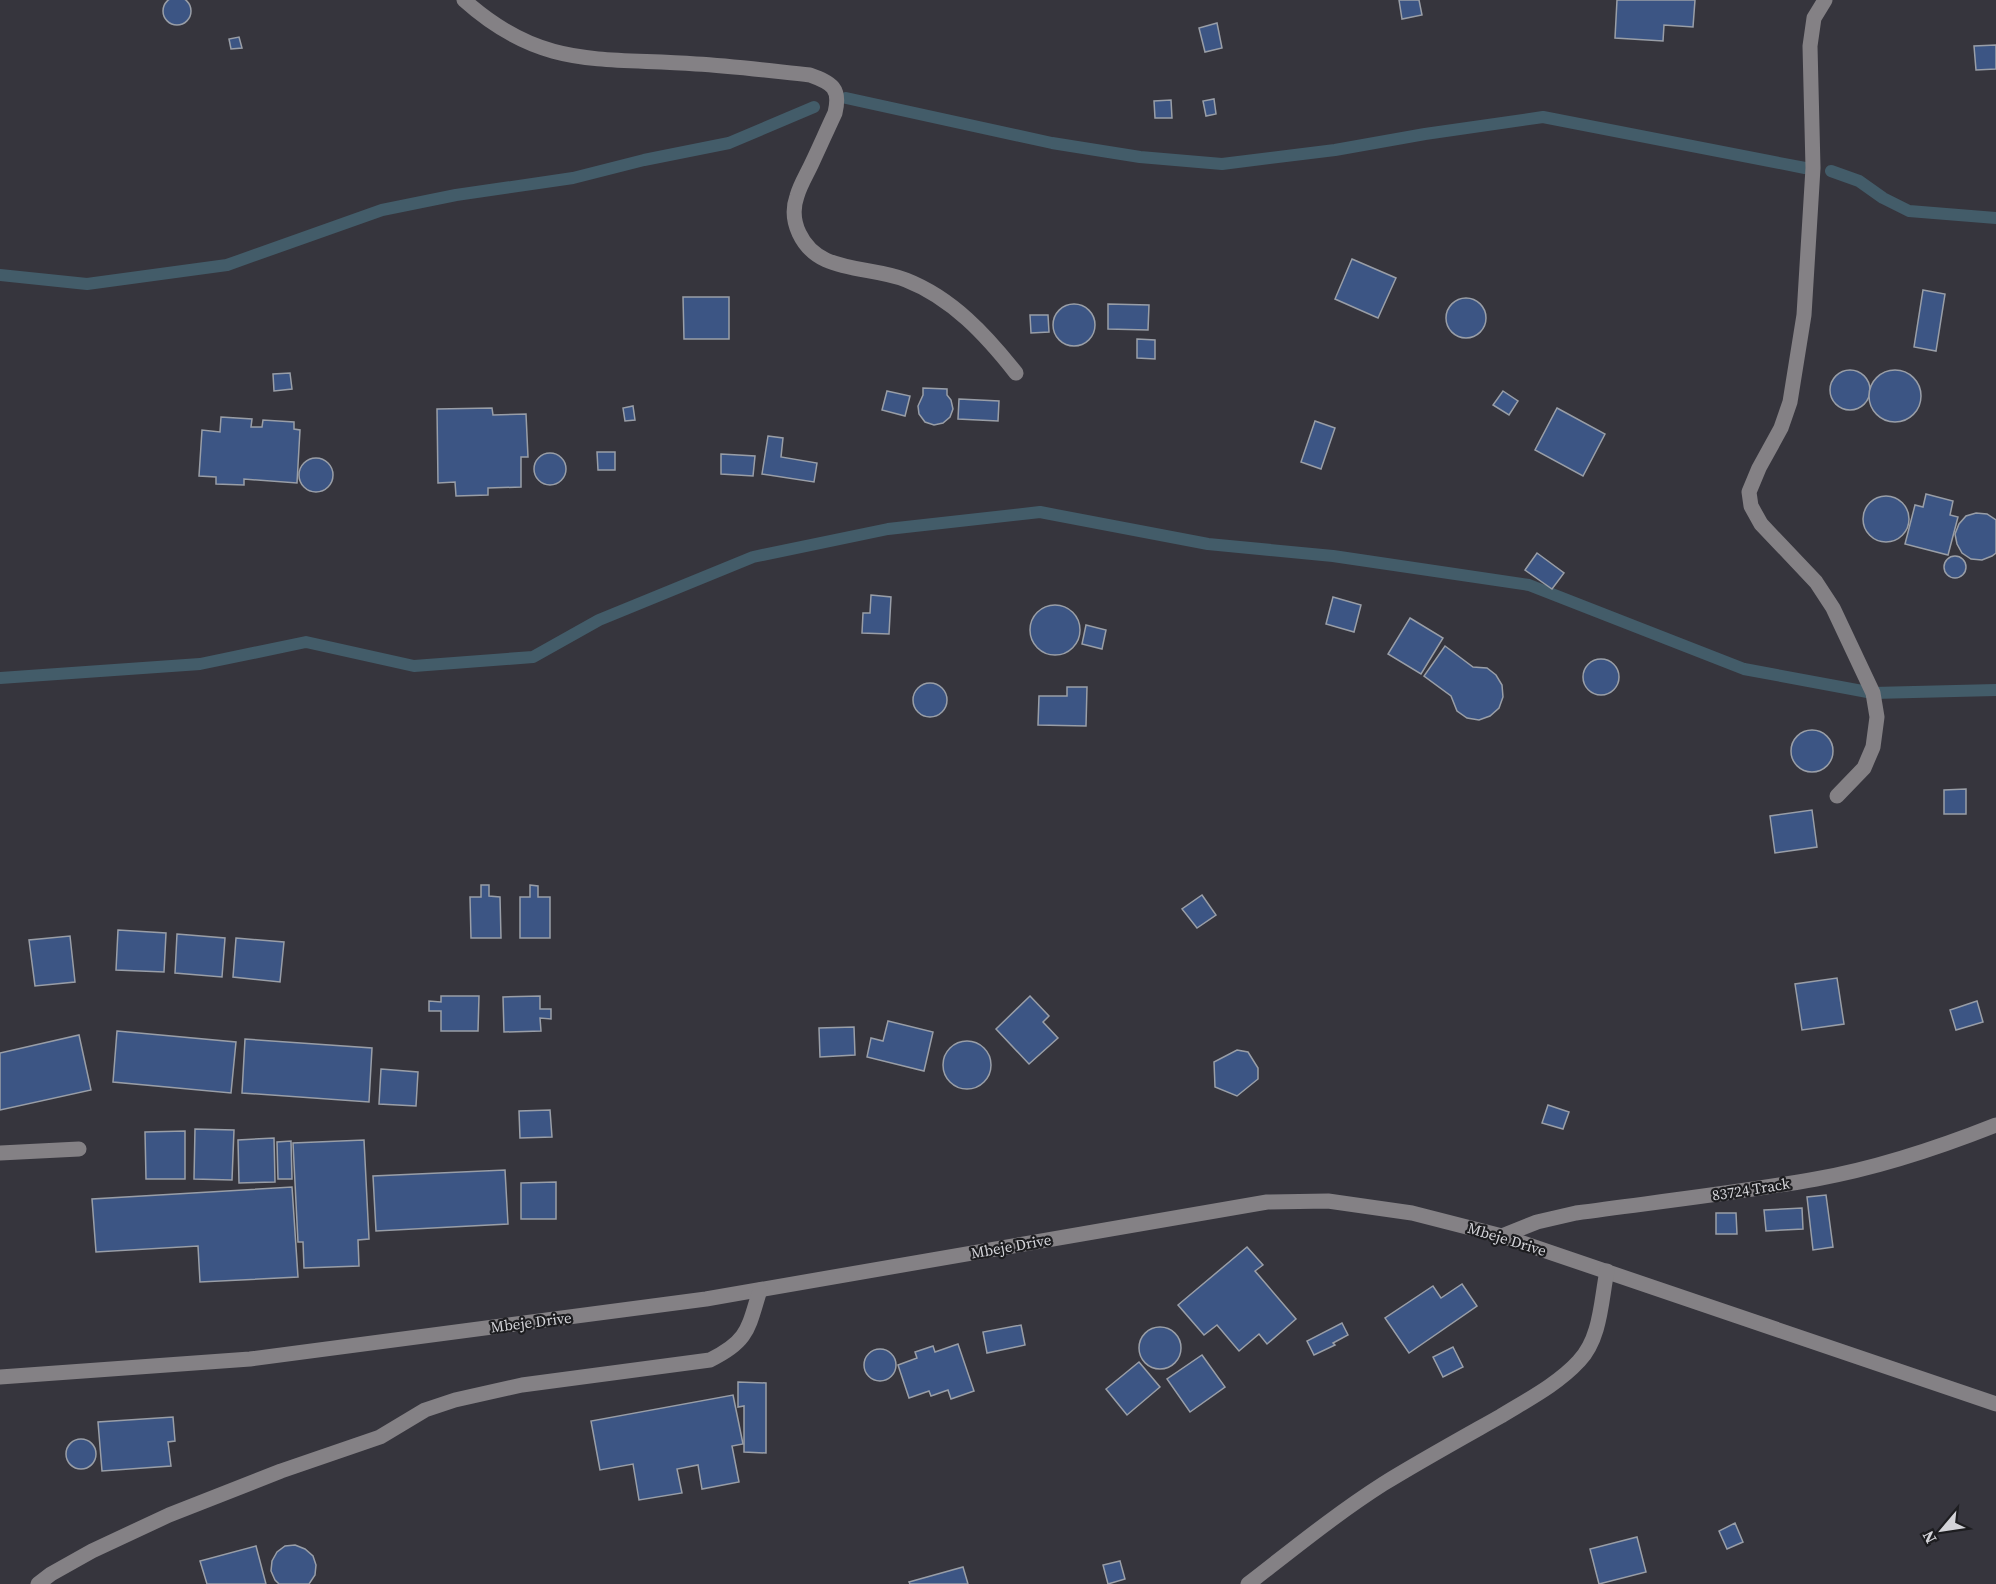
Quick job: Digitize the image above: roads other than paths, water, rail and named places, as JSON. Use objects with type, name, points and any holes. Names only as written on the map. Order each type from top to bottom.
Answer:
[{"type":"street","points":[[464,0],[484,18],[512,36],[546,50],[563,54],[609,61],[695,64],[810,75],[827,81],[837,92],[838,100],[835,113],[796,197],[794,221],[800,237],[810,250],[838,265],[906,280],[929,292],[967,318],[985,334],[1016,373]]},
{"type":"street","points":[[1825,0],[1814,18],[1810,46],[1813,168],[1804,315],[1790,402],[1781,428],[1749,492],[1750,506],[1761,524],[1816,582],[1833,608],[1873,693],[1877,717],[1873,747],[1864,768],[1837,796]]},
{"type":"street","name":"83724 Track","points":[[1502,1236],[1537,1222],[1576,1213],[1818,1179],[1892,1161],[1996,1125]]},
{"type":"street","points":[[0,1153],[79,1149]]},
{"type":"street","name":"Mbeje Drive","points":[[0,1377],[250,1359],[706,1299],[1267,1202],[1328,1201],[1412,1213],[1502,1236],[1996,1404]]},
{"type":"street","points":[[1248,1584],[1382,1485],[1524,1402],[1580,1361],[1591,1344],[1597,1325],[1607,1271]]},
{"type":"street","points":[[38,1584],[92,1551],[169,1515],[281,1471],[380,1437],[425,1410],[455,1400],[522,1385],[710,1360],[739,1342],[748,1327],[760,1290]]},
{"type":"waterway","points":[[846,98],[1052,143],[1140,157],[1222,164],[1335,150],[1543,117],[1805,168]]},
{"type":"waterway","points":[[0,275],[87,284],[227,265],[382,210],[456,195],[573,178],[644,160],[729,143],[814,107]]},
{"type":"waterway","points":[[1831,171],[1859,181],[1883,198],[1909,211],[1996,218]]},
{"type":"waterway","points":[[0,678],[200,664],[306,642],[414,666],[533,657],[599,620],[753,557],[888,529],[1040,512],[1208,544],[1333,556],[1529,585],[1744,669],[1873,693],[1996,690]]}]
